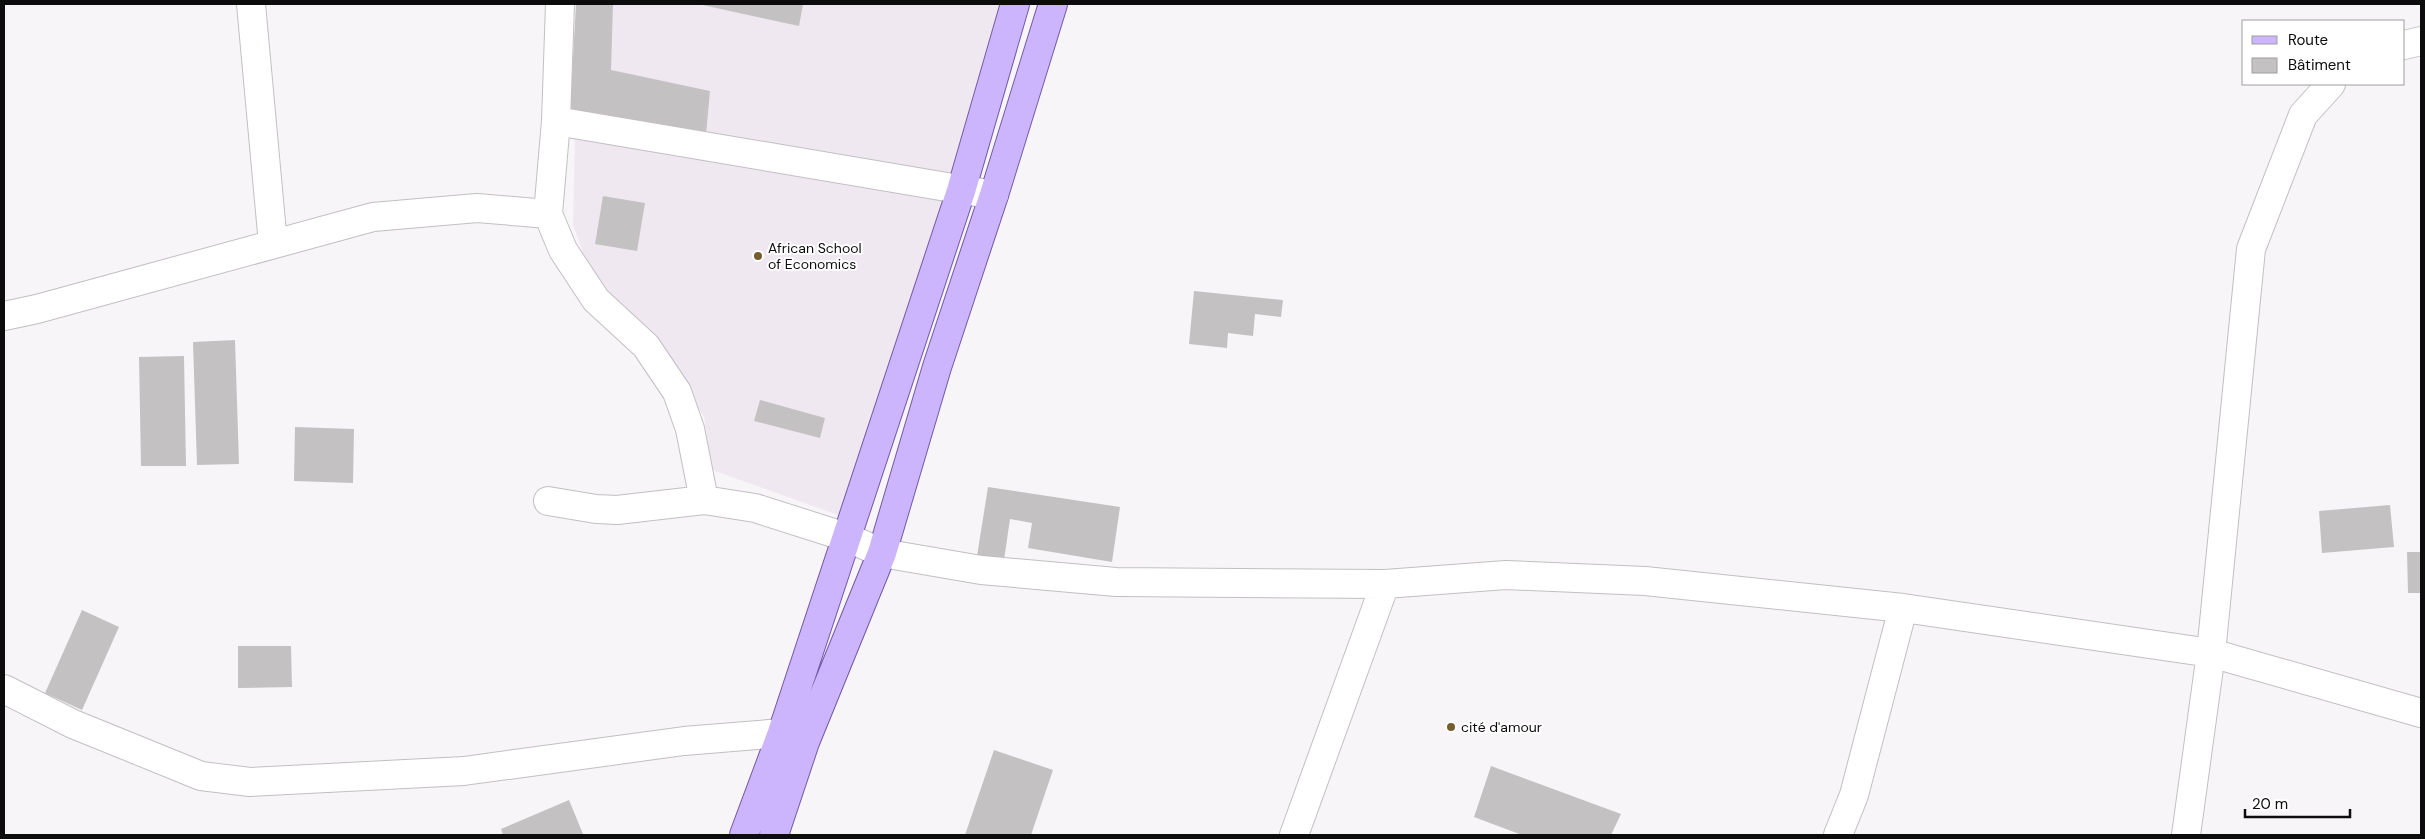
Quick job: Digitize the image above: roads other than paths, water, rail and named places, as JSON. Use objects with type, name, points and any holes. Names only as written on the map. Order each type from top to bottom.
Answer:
[{"type":"main road","points":[[744,835],[782,733],[961,191],[1015,4]]},
{"type":"main road","points":[[774,835],[805,742],[882,553],[937,367],[994,195],[1053,4]]},
{"type":"street","points":[[251,4],[274,244]]},
{"type":"street","points":[[560,4],[556,121],[548,214],[564,250],[596,300],[646,346],[677,392],[690,429],[704,500]]},
{"type":"street","points":[[2405,45],[2421,41]]},
{"type":"street","points":[[2186,835],[2212,653],[2251,249],[2303,115],[2329,85]]},
{"type":"street","points":[[556,121],[961,191],[994,195]]},
{"type":"street","points":[[4,316],[37,309],[372,217],[477,208],[548,214]]},
{"type":"street","points":[[548,501],[596,510],[617,510],[704,500],[755,508],[846,537],[882,553],[982,570],[1116,582],[1386,584],[1506,576],[1644,581],[1903,608],[2212,653],[2421,713]]},
{"type":"street","points":[[1294,835],[1386,584]]},
{"type":"street","points":[[1838,835],[1854,795],[1903,608]]},
{"type":"street","points":[[4,689],[73,724],[201,776],[250,782],[464,771],[684,741],[782,733]]},
{"type":"place","name":"African School of Economics","points":[[758,256]]},
{"type":"place","name":"cité d'amour","points":[[1451,727]]}]
